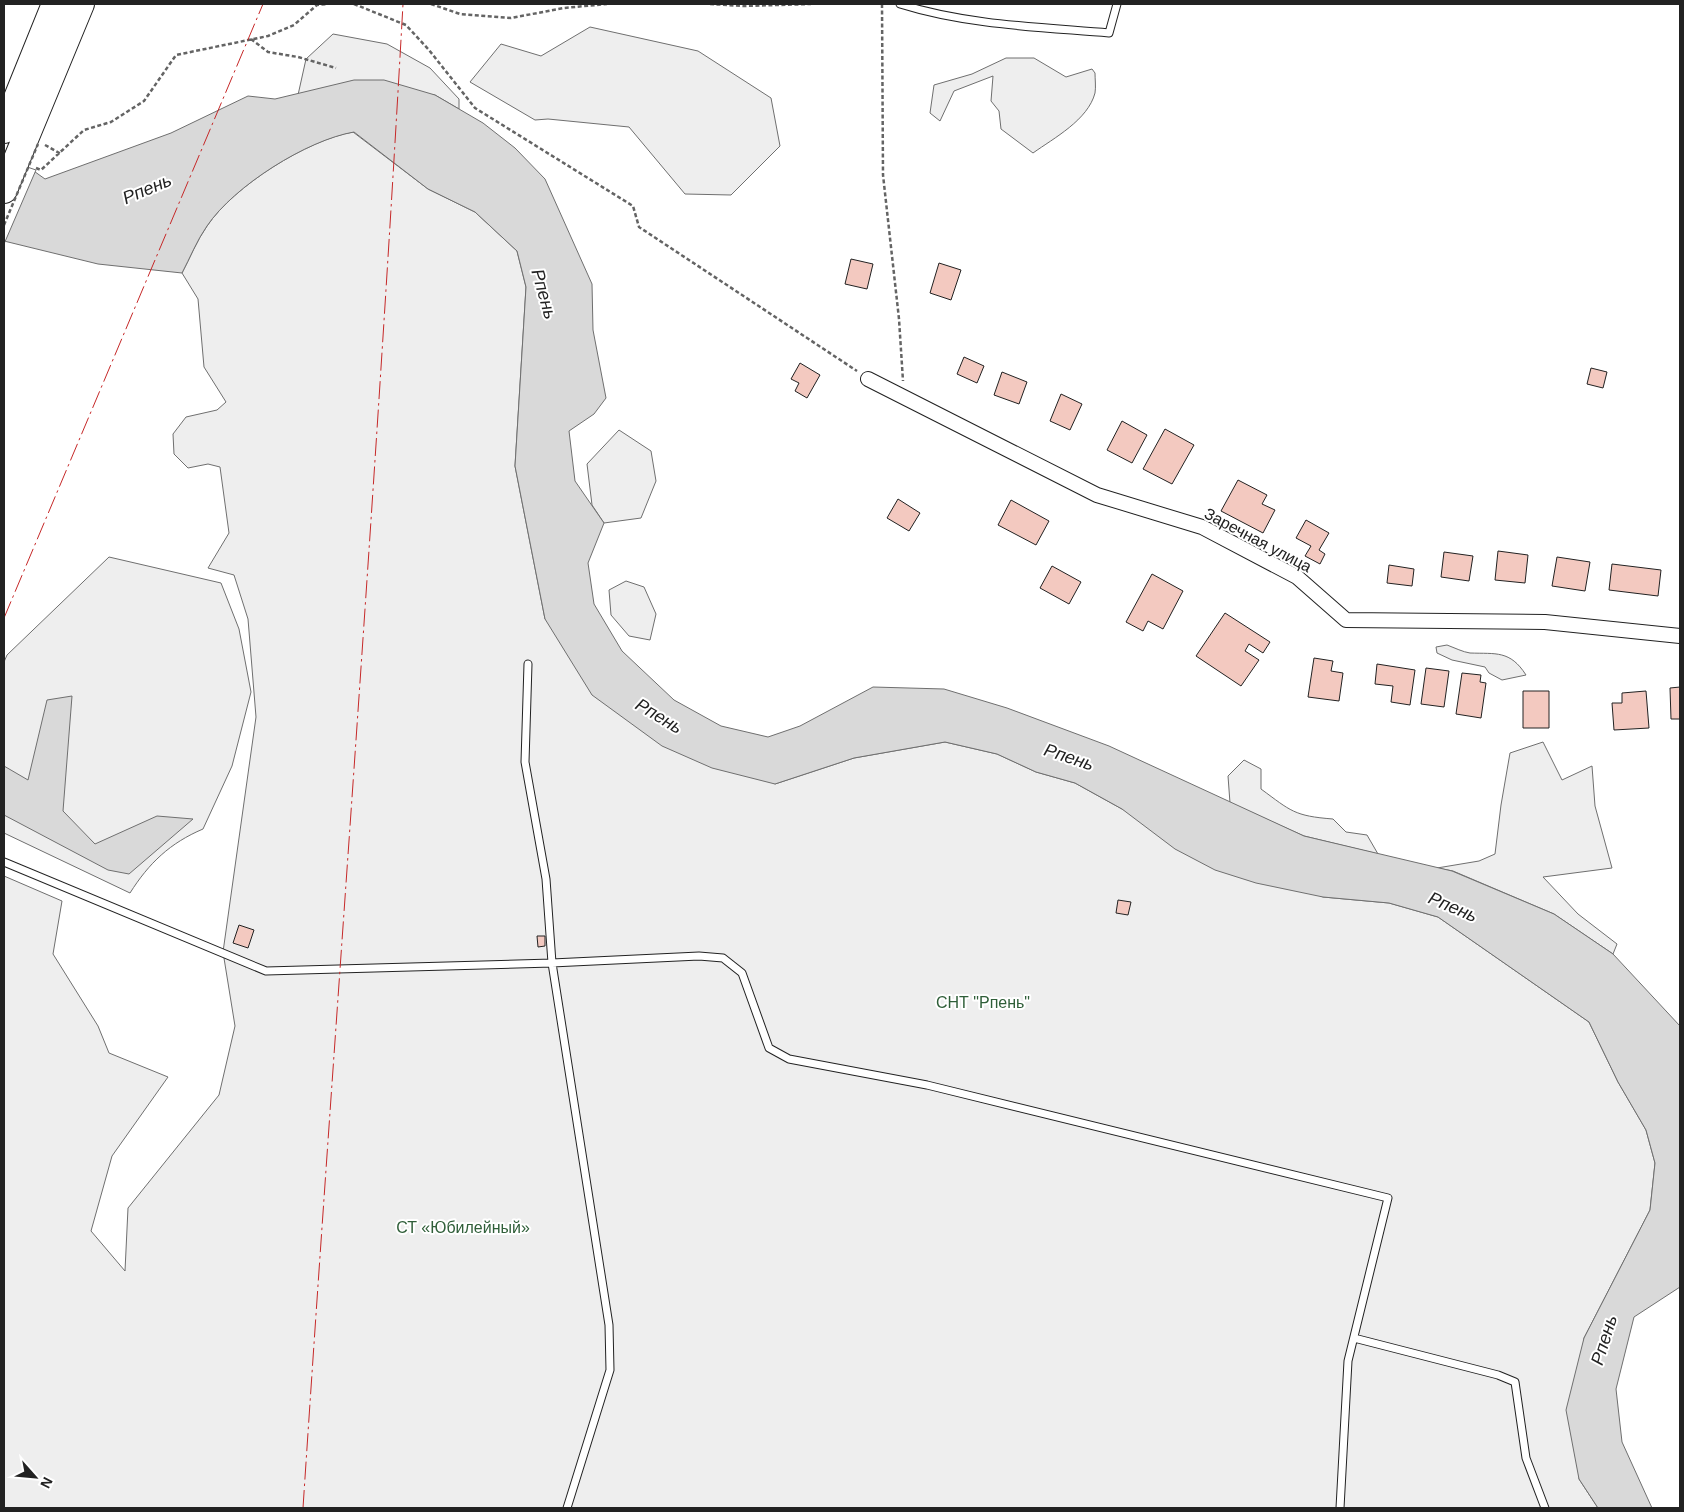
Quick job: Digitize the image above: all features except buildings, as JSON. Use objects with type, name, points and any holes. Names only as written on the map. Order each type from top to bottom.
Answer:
[{"type":"highway","points":[[4,190],[22,137],[55,4]]},
{"type":"highway","points":[[22,137],[81,4]]},
{"type":"street","name":"Заречная улица","points":[[868,380],[1097,495],[1202,527],[1297,577],[1346,620],[1545,622],[1680,636]]},
{"type":"lane","points":[[900,4],[978,22],[1109,33],[1117,4]]},
{"type":"lane","points":[[528,664],[526,762],[546,879],[552,963],[609,1325],[610,1370],[567,1508]]},
{"type":"lane","points":[[4,862],[266,971],[552,963],[700,956],[723,958],[742,973],[769,1048],[789,1059],[927,1085],[1388,1198],[1348,1361],[1340,1508]]},
{"type":"lane","points":[[1354,1338],[1372,1345],[1498,1375],[1515,1382],[1526,1458],[1545,1508]]},
{"type":"path","points":[[26,166],[42,170],[61,154],[84,130],[111,122],[144,101],[176,55],[268,36],[294,25],[318,5],[327,4]]},
{"type":"path","points":[[354,4],[406,26],[430,50],[475,108],[633,206],[639,228],[823,347],[868,380]]},
{"type":"path","points":[[431,4],[460,14],[511,18],[564,8],[608,4]]},
{"type":"path","points":[[710,4],[744,6],[811,4]]},
{"type":"path","points":[[882,4],[883,175],[900,319],[904,399]]},
{"type":"path","points":[[251,39],[268,52],[298,56],[336,68]]},
{"type":"path","points":[[4,225],[22,137],[61,154]]},
{"type":"green space","points":[[590,27],[698,51],[771,98],[780,146],[731,195],[685,194],[629,127],[548,119],[535,120],[470,82],[501,44],[541,56]]},
{"type":"green space","points":[[333,34],[387,44],[430,68],[459,99],[459,109],[435,95],[312,92],[298,95],[306,59]]},
{"type":"green space","points":[[1006,58],[1034,58],[1066,77],[1092,69],[1095,73],[1095,93],[1085,112],[1069,128],[1033,153],[1001,129],[999,111],[991,101],[993,76],[954,91],[940,121],[930,113],[934,85],[972,74]]},
{"type":"green space","points":[[353,132],[428,189],[475,212],[517,251],[526,287],[515,466],[545,619],[775,784],[854,758],[945,742],[997,754],[1036,772],[1075,783],[1122,809],[1323,897],[1389,903],[1438,917],[1589,1022],[1618,1082],[1646,1130],[1655,1163],[1650,1210],[1584,1338],[1579,1479],[1598,1508],[4,1508],[4,876],[62,901],[53,954],[98,1026],[109,1053],[168,1077],[112,1156],[91,1231],[125,1271],[128,1208],[219,1095],[235,1026],[223,952],[256,717],[248,619],[234,575],[208,568],[229,533],[220,467],[208,464],[188,468],[174,454],[173,434],[186,417],[217,410],[226,402],[204,367],[198,299],[182,273],[207,226],[219,211],[253,181],[273,167],[315,144]]},
{"type":"green space","points":[[619,430],[651,451],[656,481],[641,518],[604,523],[592,505],[587,464]]},
{"type":"green space","points":[[109,557],[221,583],[239,629],[251,692],[232,766],[203,829],[170,847],[145,872],[130,893],[4,833],[4,662],[7,655]]},
{"type":"green space","points":[[626,581],[644,587],[656,614],[650,640],[629,636],[611,615],[609,590]]},
{"type":"green space","points":[[1447,645],[1470,653],[1495,654],[1508,657],[1526,675],[1502,680],[1489,673],[1485,667],[1452,660],[1437,653],[1436,647]]},
{"type":"green space","points":[[1543,742],[1562,780],[1592,766],[1595,806],[1612,868],[1543,877],[1578,914],[1617,944],[1613,954],[1554,914],[1453,871],[1437,868],[1479,861],[1495,854],[1510,753]]},
{"type":"green space","points":[[1244,760],[1261,769],[1261,789],[1279,803],[1301,814],[1333,819],[1346,832],[1367,835],[1378,854],[1304,836],[1230,803],[1228,776]]},
{"type":"water","name":"Рпень","points":[[354,80],[384,80],[435,95],[483,123],[515,148],[545,179],[592,284],[593,330],[606,398],[594,414],[569,431],[575,481],[604,523],[588,563],[594,604],[622,651],[674,700],[721,726],[768,737],[800,726],[873,687],[944,689],[1007,708],[1109,746],[1304,836],[1452,871],[1554,914],[1613,954],[1680,1026],[1680,1287],[1634,1317],[1616,1389],[1622,1442],[1652,1508],[1598,1508],[1579,1479],[1566,1410],[1584,1338],[1650,1210],[1655,1163],[1646,1130],[1618,1082],[1589,1022],[1438,917],[1389,903],[1323,897],[1256,883],[1215,870],[1175,849],[1122,809],[1075,783],[1036,772],[997,754],[945,742],[854,758],[775,784],[712,768],[662,746],[592,695],[545,619],[515,466],[526,287],[517,251],[475,212],[428,189],[354,132],[315,144],[273,167],[253,181],[219,211],[207,226],[182,273],[98,264],[4,241],[31,169],[45,179],[171,133],[248,96],[275,99]]},
{"type":"water","points":[[72,696],[63,811],[95,844],[157,816],[193,819],[129,874],[108,870],[4,815],[4,766],[28,780],[47,700]]},
{"type":"pier","points":[[4,159],[36,170],[4,244]]},
{"type":"power","points":[[4,618],[263,4]]},
{"type":"power","points":[[303,1508],[368,568],[403,4]]},
{"type":"park label","name":"СНТ \"Рпень\"","points":[[983,1002]]},
{"type":"park label","name":"СТ «Юбилейный»","points":[[463,1227]]}]
